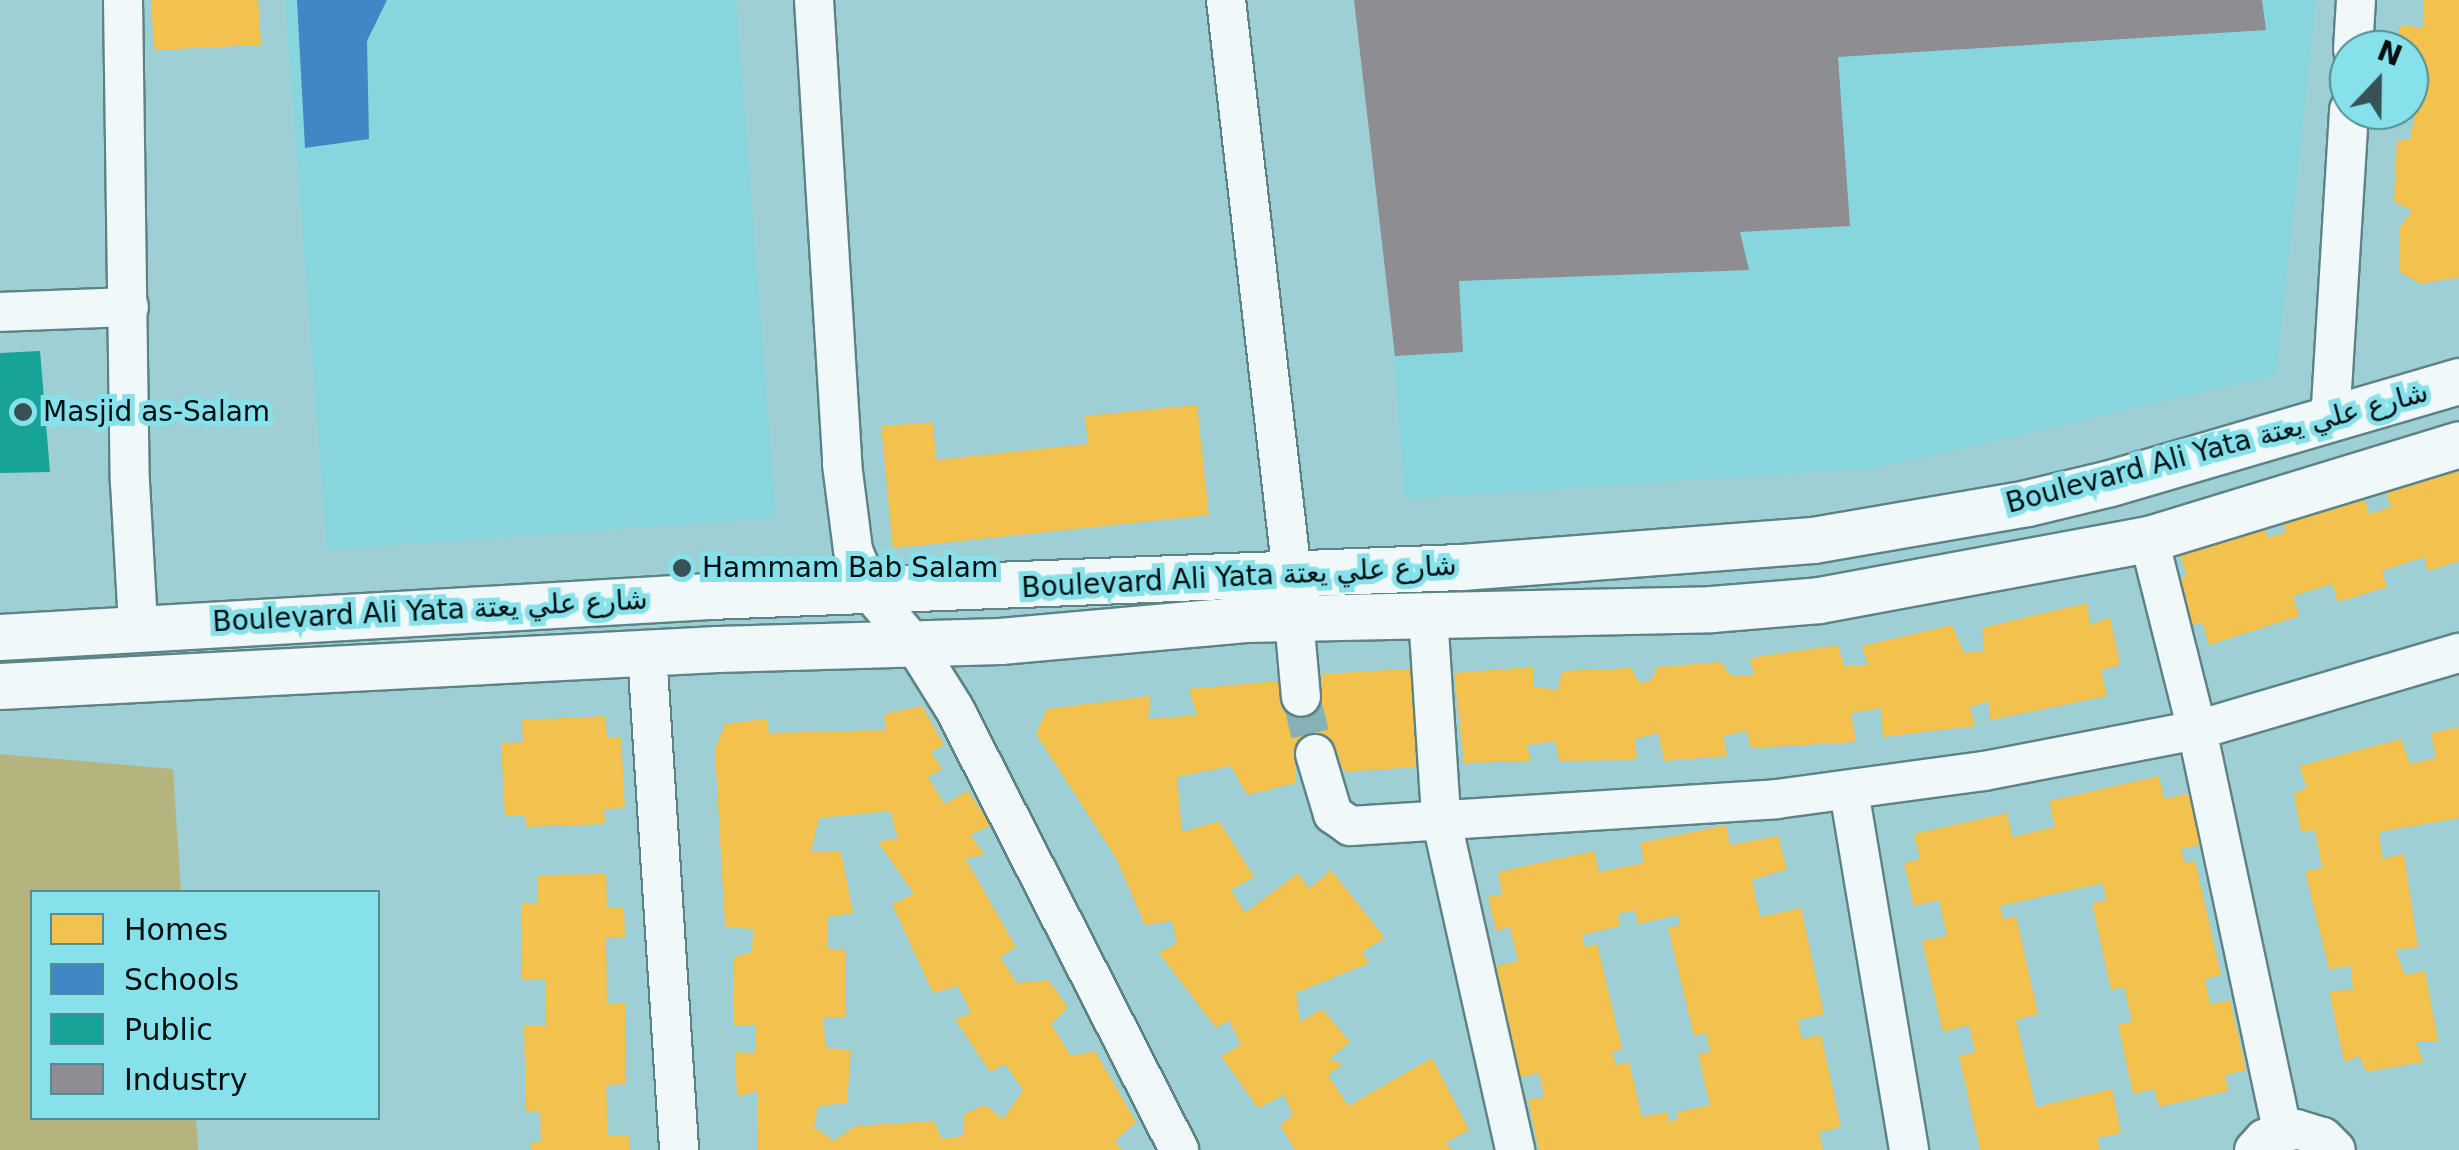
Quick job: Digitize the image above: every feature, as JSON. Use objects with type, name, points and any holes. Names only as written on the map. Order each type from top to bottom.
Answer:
[{"type":"street","points":[[123,0],[138,626]]},
{"type":"street","points":[[814,0],[846,511],[853,550],[870,592],[914,644],[954,708],[1179,1150]]},
{"type":"street","points":[[1226,0],[1292,574]]},
{"type":"street","points":[[2354,30],[2356,0]]},
{"type":"street","points":[[2330,422],[2348,130]]},
{"type":"street","points":[[0,312],[129,307]]},
{"type":"street","name":"Boulevard Ali Yata شارع علي يعتة","points":[[0,637],[138,626],[710,596],[1462,567],[1814,540],[2027,503],[2330,422],[2459,381]]},
{"type":"street","name":"Boulevard Ali Yata شارع علي يعتة","points":[[0,686],[647,653],[914,644],[1294,619],[1712,609],[1819,600],[2149,539],[2459,444]]},
{"type":"street","points":[[2149,539],[2197,730],[2268,1140],[2310,1132],[2336,1150]]},
{"type":"street","points":[[1428,615],[1441,818],[1514,1150]]},
{"type":"street","points":[[1294,619],[1301,696]]},
{"type":"street","points":[[647,653],[679,1150]]},
{"type":"street","points":[[1314,754],[1333,814],[1350,826],[1682,806],[1849,790],[1984,771],[2197,730],[2459,654]]},
{"type":"street","points":[[1849,790],[1909,1150]]},
{"type":"shaded area","points":[[285,0],[736,0],[776,518],[327,550]]},
{"type":"shaded area","points":[[1367,0],[2316,0],[2276,375],[1877,468],[1405,499]]},
{"type":"shaded area","points":[[0,754],[173,769],[181,890],[30,890],[30,1120],[196,1120],[198,1150],[0,1150]]},
{"type":"building: Homes","points":[[151,0],[258,0],[261,45],[154,50]]},
{"type":"building: Homes","points":[[2424,0],[2459,0],[2459,277],[2421,284],[2400,272],[2399,229],[2412,210],[2394,202],[2397,141],[2410,139],[2412,130],[2429,130],[2429,30],[2399,30],[2399,25],[2424,28]]},
{"type":"building: Homes","points":[[1197,405],[1209,515],[893,548],[881,426],[933,422],[936,460],[1088,444],[1085,416]]},
{"type":"building: Homes","points":[[2459,459],[2459,561],[2428,571],[2424,557],[2382,571],[2387,587],[2338,602],[2332,584],[2293,596],[2299,616],[2209,645],[2202,622],[2186,627],[2171,581],[2187,576],[2178,549],[2263,522],[2268,538],[2286,532],[2281,515],[2361,489],[2369,514],[2391,507],[2383,483]]},
{"type":"building: Homes","points":[[2087,603],[2090,625],[2110,617],[2120,665],[2101,670],[2107,696],[1990,720],[1990,701],[1970,707],[1975,726],[1883,737],[1881,708],[1851,713],[1856,742],[1751,748],[1746,731],[1723,736],[1727,756],[1664,761],[1658,733],[1635,739],[1637,760],[1559,761],[1555,741],[1527,745],[1531,761],[1464,763],[1454,673],[1533,667],[1534,687],[1558,690],[1562,671],[1631,668],[1639,683],[1652,680],[1657,667],[1721,662],[1731,676],[1754,675],[1750,658],[1838,645],[1844,666],[1868,665],[1862,646],[1952,625],[1964,653],[1984,651],[1982,628]]},
{"type":"building: Homes","points":[[1424,668],[1429,766],[1346,772],[1327,752],[1296,757],[1296,783],[1247,795],[1231,766],[1177,777],[1182,832],[1219,821],[1254,877],[1231,890],[1245,913],[1298,873],[1309,889],[1331,870],[1385,938],[1362,952],[1369,963],[1296,993],[1300,1022],[1322,1009],[1350,1042],[1329,1059],[1343,1064],[1328,1075],[1348,1106],[1432,1058],[1469,1130],[1445,1143],[1453,1150],[1295,1150],[1280,1125],[1293,1115],[1284,1095],[1258,1108],[1221,1056],[1241,1045],[1229,1020],[1216,1028],[1159,953],[1177,943],[1172,921],[1145,925],[1116,858],[1036,734],[1047,709],[1150,696],[1148,719],[1197,715],[1189,689],[1279,681],[1283,698],[1321,696],[1322,674]]},
{"type":"building: Homes","points":[[922,706],[944,745],[931,752],[942,769],[928,777],[944,804],[968,791],[991,825],[970,835],[985,855],[965,858],[1016,947],[1000,957],[1017,983],[1048,980],[1068,1007],[1051,1024],[1071,1056],[1095,1051],[1136,1122],[1115,1141],[1122,1150],[758,1150],[757,1091],[737,1097],[735,1052],[755,1053],[755,1025],[733,1025],[734,957],[752,952],[753,929],[725,927],[715,749],[725,724],[767,719],[769,733],[886,730],[884,714]],"holes":[[[890,811],[898,838],[878,842],[914,894],[892,904],[933,993],[958,986],[971,1013],[955,1019],[990,1072],[1005,1064],[1023,1090],[1003,1119],[985,1105],[964,1114],[963,1136],[942,1139],[934,1121],[855,1126],[834,1141],[814,1127],[818,1106],[847,1103],[851,1050],[826,1048],[823,1018],[845,1017],[845,950],[827,948],[827,917],[853,913],[841,852],[811,851],[819,818]]]},
{"type":"building: Homes","points":[[605,716],[607,738],[621,738],[625,808],[604,809],[605,824],[526,827],[526,815],[505,816],[501,743],[523,742],[522,720]]},
{"type":"building: Homes","points":[[2459,727],[2459,818],[2379,832],[2382,859],[2404,854],[2418,947],[2395,950],[2405,975],[2425,971],[2438,1041],[2416,1041],[2423,1062],[2366,1072],[2360,1056],[2344,1062],[2329,991],[2353,990],[2351,966],[2329,969],[2305,871],[2322,868],[2315,830],[2301,832],[2294,794],[2307,787],[2299,766],[2401,739],[2410,764],[2436,758],[2431,733]]},
{"type":"building: Homes","points":[[2159,776],[2164,799],[2191,793],[2203,844],[2181,849],[2185,863],[2195,861],[2221,975],[2205,979],[2210,1004],[2230,1000],[2246,1070],[2225,1075],[2228,1091],[2159,1107],[2154,1089],[2133,1094],[2118,1024],[2132,1022],[2124,987],[2111,990],[2092,903],[2106,900],[2103,883],[2000,906],[2003,919],[2016,916],[2038,1014],[2016,1020],[2036,1107],[2112,1089],[2121,1133],[2097,1138],[2100,1150],[1980,1150],[1959,1056],[1975,1052],[1969,1025],[1943,1032],[1922,941],[1947,936],[1939,900],[1914,906],[1904,863],[1920,859],[1914,834],[2007,813],[2012,837],[2055,827],[2049,801]]},
{"type":"building: Homes","points":[[1726,825],[1730,845],[1778,836],[1787,869],[1752,880],[1760,917],[1801,908],[1824,1014],[1798,1020],[1802,1039],[1821,1035],[1841,1127],[1819,1132],[1823,1150],[1539,1150],[1528,1100],[1544,1097],[1539,1073],[1521,1077],[1496,966],[1518,961],[1510,927],[1496,931],[1488,897],[1502,894],[1498,872],[1594,851],[1599,872],[1644,863],[1640,843]],"holes":[[[1635,910],[1638,924],[1678,915],[1680,925],[1668,928],[1694,1036],[1706,1033],[1710,1052],[1698,1054],[1710,1105],[1677,1112],[1678,1119],[1669,1122],[1667,1112],[1642,1117],[1629,1062],[1616,1065],[1612,1052],[1622,1049],[1597,944],[1585,947],[1582,935],[1620,926],[1618,914]]]},
{"type":"building: Homes","points":[[606,874],[607,907],[624,907],[625,937],[606,938],[607,1004],[625,1003],[626,1084],[606,1085],[608,1135],[629,1135],[630,1150],[531,1150],[531,1142],[541,1142],[540,1111],[526,1111],[524,1026],[546,1026],[545,979],[522,980],[521,903],[538,903],[537,875]]},
{"type":"building: Schools","points":[[297,0],[387,0],[367,41],[369,139],[305,148]]},
{"type":"building: Public","name":"Masjid as-Salam","points":[[40,351],[50,472],[0,473],[0,353]]},
{"type":"building: Industry","points":[[1354,0],[2262,0],[2266,30],[1838,57],[1850,226],[1740,232],[1749,270],[1459,281],[1463,352],[1395,356]]},
{"type":"tunnel","points":[[1301,697],[1315,754]]},
{"type":"place","name":"Masjid as-Salam","points":[[23,412]]},
{"type":"place","name":"Hammam Bab Salam","points":[[682,568]]}]
